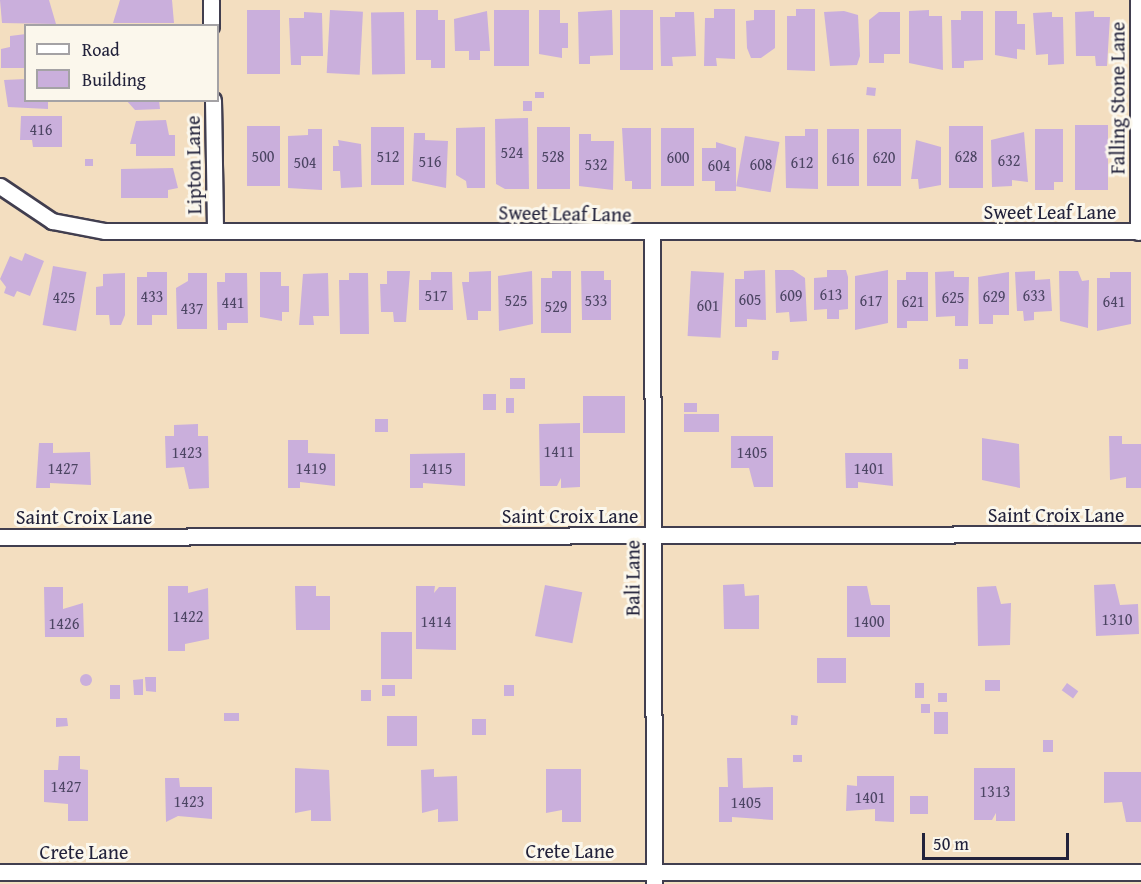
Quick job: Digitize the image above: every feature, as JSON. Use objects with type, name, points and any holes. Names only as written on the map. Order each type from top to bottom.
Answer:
[{"type":"street","points":[[211,0],[212,24]]},
{"type":"street","name":"Falling Stone Lane","points":[[1138,0],[1140,232]]},
{"type":"street","name":"Lipton Lane","points":[[213,102],[215,229]]},
{"type":"street","name":"Sweet Leaf Lane","points":[[0,186],[52,221],[105,231],[215,229],[652,235],[1140,232]]},
{"type":"street","name":"Bali Lane","points":[[652,235],[654,877]]},
{"type":"street","name":"Saint Croix Lane","points":[[0,537],[1141,534]]},
{"type":"street","name":"Crete Lane","points":[[0,872],[654,877],[1141,872]]},
{"type":"building","points":[[0,0],[49,0],[56,24],[2,23]]},
{"type":"building","points":[[120,0],[172,0],[174,23],[113,23]]},
{"type":"building","points":[[714,9],[735,9],[735,59],[716,58],[717,66],[704,66],[705,18],[714,18]]},
{"type":"building","points":[[796,9],[815,9],[815,71],[787,70],[787,16],[796,16]]},
{"type":"building","points":[[247,10],[280,10],[280,74],[247,74]]},
{"type":"building","points":[[330,10],[363,12],[360,75],[327,73]]},
{"type":"building","points":[[416,10],[438,10],[438,20],[445,20],[445,68],[431,68],[431,60],[416,60]]},
{"type":"building","points":[[494,10],[529,10],[529,66],[494,66]]},
{"type":"building","points":[[539,10],[560,10],[560,23],[568,23],[568,48],[562,48],[562,58],[539,54]]},
{"type":"building","points":[[612,10],[613,55],[590,56],[590,64],[579,64],[578,12]]},
{"type":"building","points":[[620,10],[653,10],[653,70],[620,70]]},
{"type":"building","points":[[754,10],[775,10],[775,48],[761,58],[751,58],[747,48],[746,21],[754,20]]},
{"type":"building","points":[[929,10],[929,16],[942,16],[943,70],[909,63],[909,11]]},
{"type":"building","points":[[487,11],[490,51],[480,51],[480,60],[469,60],[469,51],[455,51],[454,19]]},
{"type":"building","points":[[844,11],[858,15],[860,56],[857,65],[830,66],[824,12]]},
{"type":"building","points":[[961,11],[983,11],[983,60],[964,61],[964,68],[952,68],[951,20],[961,20]]},
{"type":"building","points":[[995,11],[1017,11],[1017,24],[1025,24],[1025,50],[1017,49],[1017,59],[995,55]]},
{"type":"building","points":[[1094,11],[1094,17],[1110,17],[1107,66],[1096,66],[1095,56],[1076,56],[1075,12]]},
{"type":"building","points":[[304,12],[322,13],[323,56],[301,56],[301,65],[291,65],[289,18],[304,18]]},
{"type":"building","points":[[404,12],[405,74],[372,75],[371,13]]},
{"type":"building","points":[[675,12],[694,12],[696,56],[672,57],[673,66],[661,66],[660,17],[675,17]]},
{"type":"building","points":[[879,12],[900,12],[900,54],[884,54],[884,63],[869,63],[869,20]]},
{"type":"building","points":[[1052,12],[1052,17],[1063,17],[1064,64],[1048,65],[1048,54],[1036,55],[1033,13]]},
{"type":"building","points":[[24,34],[24,68],[1,68],[1,49],[10,47],[10,36]]},
{"type":"building","points":[[24,79],[24,102],[48,102],[48,109],[8,107],[4,80]]},
{"type":"building","points":[[867,87],[876,88],[875,96],[866,95]]},
{"type":"building","points":[[535,92],[544,92],[544,98],[535,98]]},
{"type":"building","points":[[523,101],[532,101],[532,111],[523,111]]},
{"type":"building","points":[[128,102],[159,102],[160,109],[135,110]]},
{"type":"building","points":[[21,116],[62,116],[62,147],[33,147],[32,140],[20,140]]},
{"type":"building","points":[[528,118],[529,189],[505,189],[496,184],[495,119]]},
{"type":"building","points":[[166,120],[169,135],[175,135],[175,156],[136,156],[136,144],[130,144],[136,121]]},
{"type":"building","points":[[1075,125],[1108,125],[1108,190],[1075,190]]},
{"type":"building","points":[[247,126],[280,126],[280,186],[247,186]]},
{"type":"building","points":[[949,126],[983,126],[983,188],[949,188]]},
{"type":"building","points":[[371,127],[404,127],[404,185],[371,185]]},
{"type":"building","points":[[485,127],[485,188],[467,188],[466,181],[456,175],[456,128]]},
{"type":"building","points":[[537,127],[570,127],[570,189],[537,189]]},
{"type":"building","points":[[622,128],[651,128],[651,189],[632,189],[632,181],[625,181]]},
{"type":"building","points":[[661,128],[694,128],[694,186],[661,186]]},
{"type":"building","points":[[308,129],[322,129],[322,190],[288,188],[288,136],[308,135]]},
{"type":"building","points":[[805,129],[818,129],[818,189],[786,188],[785,136],[805,136]]},
{"type":"building","points":[[827,129],[859,129],[859,186],[827,186]]},
{"type":"building","points":[[867,129],[901,129],[901,186],[867,186]]},
{"type":"building","points":[[1035,129],[1063,129],[1063,182],[1054,182],[1054,190],[1035,190]]},
{"type":"building","points":[[1024,132],[1028,182],[1012,180],[1012,186],[992,187],[991,140]]},
{"type":"building","points":[[414,133],[425,133],[425,140],[448,141],[446,188],[412,181]]},
{"type":"building","points":[[579,134],[591,134],[591,141],[614,141],[613,190],[579,186]]},
{"type":"building","points":[[745,136],[779,142],[771,192],[736,186]]},
{"type":"building","points":[[338,140],[361,144],[362,187],[341,188],[340,171],[333,171],[333,146],[339,146]]},
{"type":"building","points":[[916,140],[941,147],[941,185],[919,189],[918,179],[911,179]]},
{"type":"building","points":[[716,142],[736,148],[736,191],[715,191],[715,181],[702,181],[702,148],[716,148]]},
{"type":"building","points":[[85,159],[93,159],[93,166],[85,166]]},
{"type":"building","points":[[173,168],[178,188],[168,190],[168,198],[121,198],[121,169]]},
{"type":"building","points":[[25,253],[44,261],[30,296],[17,291],[14,297],[4,293],[6,287],[0,279],[10,256],[22,261]]},
{"type":"building","points":[[53,266],[86,272],[76,331],[43,325]]},
{"type":"building","points":[[765,270],[766,320],[747,319],[747,327],[735,327],[735,279],[744,279],[744,271]]},
{"type":"building","points":[[775,270],[793,270],[805,278],[807,321],[790,322],[789,312],[776,313]]},
{"type":"building","points":[[827,270],[846,270],[848,277],[848,309],[839,310],[839,319],[827,319],[827,309],[814,310],[814,278],[827,277]]},
{"type":"building","points":[[888,270],[888,323],[855,330],[855,276]]},
{"type":"building","points":[[387,271],[410,271],[406,322],[394,322],[393,312],[381,312],[380,284],[387,284]]},
{"type":"building","points":[[491,271],[491,311],[478,311],[478,320],[467,320],[462,282],[469,282],[469,272]]},
{"type":"building","points":[[532,271],[533,324],[499,331],[498,276]]},
{"type":"building","points":[[552,271],[571,271],[571,333],[541,333],[541,278],[552,278]]},
{"type":"building","points":[[581,271],[604,271],[604,280],[611,280],[611,320],[582,320]]},
{"type":"building","points":[[691,271],[724,273],[721,338],[688,336]]},
{"type":"building","points":[[954,271],[954,277],[969,277],[968,326],[955,326],[955,316],[936,317],[935,272]]},
{"type":"building","points":[[1035,271],[1035,280],[1050,279],[1052,311],[1034,312],[1034,320],[1024,321],[1023,311],[1017,311],[1015,272]]},
{"type":"building","points":[[1059,271],[1078,271],[1082,281],[1089,280],[1088,328],[1060,321]]},
{"type":"building","points":[[147,272],[167,272],[167,315],[152,315],[152,325],[137,325],[137,277],[147,277]]},
{"type":"building","points":[[260,272],[281,272],[281,286],[289,286],[289,312],[282,312],[282,321],[260,317]]},
{"type":"building","points":[[431,272],[452,272],[453,310],[419,310],[419,280],[431,280]]},
{"type":"building","points":[[906,272],[928,272],[928,321],[907,321],[907,328],[897,328],[897,280],[906,280]]},
{"type":"building","points":[[1009,272],[1009,315],[993,315],[993,324],[979,324],[978,277]]},
{"type":"building","points":[[1110,272],[1131,272],[1131,324],[1097,331],[1097,278],[1110,278]]},
{"type":"building","points":[[125,273],[125,315],[121,325],[110,325],[109,315],[96,315],[96,287],[103,286],[103,274]]},
{"type":"building","points":[[188,273],[207,273],[207,329],[177,329],[176,288],[188,281]]},
{"type":"building","points":[[225,273],[247,273],[248,323],[227,323],[227,330],[218,330],[217,282],[225,282]]},
{"type":"building","points":[[328,273],[329,316],[313,316],[314,325],[299,325],[303,274]]},
{"type":"building","points":[[349,273],[368,273],[369,334],[340,334],[339,280],[349,280]]},
{"type":"building","points":[[772,351],[779,351],[778,360],[772,360]]},
{"type":"building","points":[[959,359],[968,359],[968,369],[959,369]]},
{"type":"building","points":[[510,378],[525,378],[525,389],[510,389]]},
{"type":"building","points":[[483,394],[496,394],[496,410],[483,410]]},
{"type":"building","points":[[583,396],[625,396],[625,433],[583,433]]},
{"type":"building","points":[[506,398],[514,398],[514,413],[506,413]]},
{"type":"building","points":[[684,403],[697,403],[697,412],[684,412]]},
{"type":"building","points":[[684,414],[719,414],[719,432],[684,432]]},
{"type":"building","points":[[375,419],[388,419],[388,432],[375,432]]},
{"type":"building","points":[[580,423],[580,487],[561,488],[561,478],[557,486],[540,486],[539,424]]},
{"type":"building","points":[[198,424],[198,436],[208,436],[209,488],[189,489],[184,467],[166,468],[165,436],[174,436],[174,425]]},
{"type":"building","points":[[731,436],[773,436],[773,487],[754,487],[749,468],[731,468]]},
{"type":"building","points":[[1109,436],[1122,436],[1122,444],[1141,444],[1141,488],[1126,488],[1126,477],[1110,480]]},
{"type":"building","points":[[982,438],[1019,444],[1020,488],[982,480]]},
{"type":"building","points":[[288,440],[308,440],[308,453],[335,454],[335,486],[300,482],[300,488],[288,488]]},
{"type":"building","points":[[39,443],[53,443],[53,453],[90,452],[91,485],[50,483],[50,488],[36,488]]},
{"type":"building","points":[[465,453],[465,486],[423,483],[423,488],[410,488],[410,454]]},
{"type":"building","points":[[845,453],[892,453],[893,486],[858,482],[858,488],[846,488]]},
{"type":"building","points":[[744,584],[745,596],[759,595],[759,629],[724,629],[723,585]]},
{"type":"building","points":[[1115,584],[1120,605],[1138,604],[1139,634],[1096,636],[1094,585]]},
{"type":"building","points":[[545,585],[582,592],[572,643],[535,636]]},
{"type":"building","points":[[168,586],[188,586],[188,593],[208,588],[209,639],[185,644],[185,651],[168,651]]},
{"type":"building","points":[[295,586],[316,586],[316,596],[330,596],[330,630],[296,630]]},
{"type":"building","points":[[416,586],[435,586],[434,593],[439,587],[456,587],[456,650],[416,649]]},
{"type":"building","points":[[847,586],[867,586],[871,605],[890,605],[890,637],[847,637]]},
{"type":"building","points":[[996,586],[1001,604],[1011,603],[1010,645],[978,646],[977,587]]},
{"type":"building","points":[[44,587],[63,587],[63,609],[83,603],[84,637],[45,637]]},
{"type":"building","points":[[381,632],[412,632],[412,679],[381,679]]},
{"type":"building","points":[[817,658],[846,658],[846,683],[817,683]]},
{"type":"building","points":[[86,674],[92,680],[86,686],[80,680]]},
{"type":"building","points":[[145,677],[156,677],[156,692],[146,691]]},
{"type":"building","points":[[143,679],[143,695],[134,695],[133,680]]},
{"type":"building","points":[[985,680],[1000,680],[1000,691],[985,691]]},
{"type":"building","points":[[915,683],[924,683],[924,698],[915,698]]},
{"type":"building","points":[[1067,683],[1078,691],[1073,699],[1062,690]]},
{"type":"building","points":[[110,685],[120,685],[120,699],[110,699]]},
{"type":"building","points":[[382,685],[395,685],[395,696],[382,696]]},
{"type":"building","points":[[504,685],[514,685],[514,696],[504,696]]},
{"type":"building","points":[[361,690],[371,690],[371,701],[361,701]]},
{"type":"building","points":[[938,693],[947,693],[947,702],[938,702]]},
{"type":"building","points":[[921,704],[930,704],[930,713],[921,713]]},
{"type":"building","points":[[934,712],[948,712],[948,734],[934,734]]},
{"type":"building","points":[[224,713],[239,713],[239,721],[224,721]]},
{"type":"building","points":[[791,715],[798,716],[797,725],[791,725]]},
{"type":"building","points":[[387,716],[417,716],[417,746],[387,746]]},
{"type":"building","points":[[56,718],[67,718],[68,726],[56,727]]},
{"type":"building","points":[[472,719],[486,719],[486,735],[472,735]]},
{"type":"building","points":[[1043,740],[1053,740],[1053,752],[1043,752]]},
{"type":"building","points":[[793,755],[802,755],[802,762],[793,762]]},
{"type":"building","points":[[59,756],[80,756],[80,769],[88,770],[88,821],[68,821],[68,804],[44,802],[44,770],[58,770]]},
{"type":"building","points":[[727,758],[742,758],[743,788],[773,787],[773,820],[732,817],[732,822],[719,822],[719,787],[728,787]]},
{"type":"building","points":[[295,768],[329,770],[331,821],[311,821],[311,810],[295,813]]},
{"type":"building","points":[[974,768],[1015,768],[1015,821],[996,821],[996,813],[992,820],[974,820]]},
{"type":"building","points":[[434,769],[434,777],[457,776],[458,821],[438,822],[438,809],[422,813],[421,770]]},
{"type":"building","points":[[546,769],[581,769],[581,822],[562,822],[562,810],[546,813]]},
{"type":"building","points":[[1104,772],[1141,772],[1141,822],[1126,822],[1122,802],[1104,803]]},
{"type":"building","points":[[857,776],[894,776],[894,822],[875,821],[875,809],[846,811],[847,785],[857,786]]},
{"type":"building","points":[[165,778],[179,778],[180,787],[212,787],[212,819],[178,816],[166,822]]},
{"type":"building","points":[[910,796],[928,796],[928,814],[910,814]]}]
